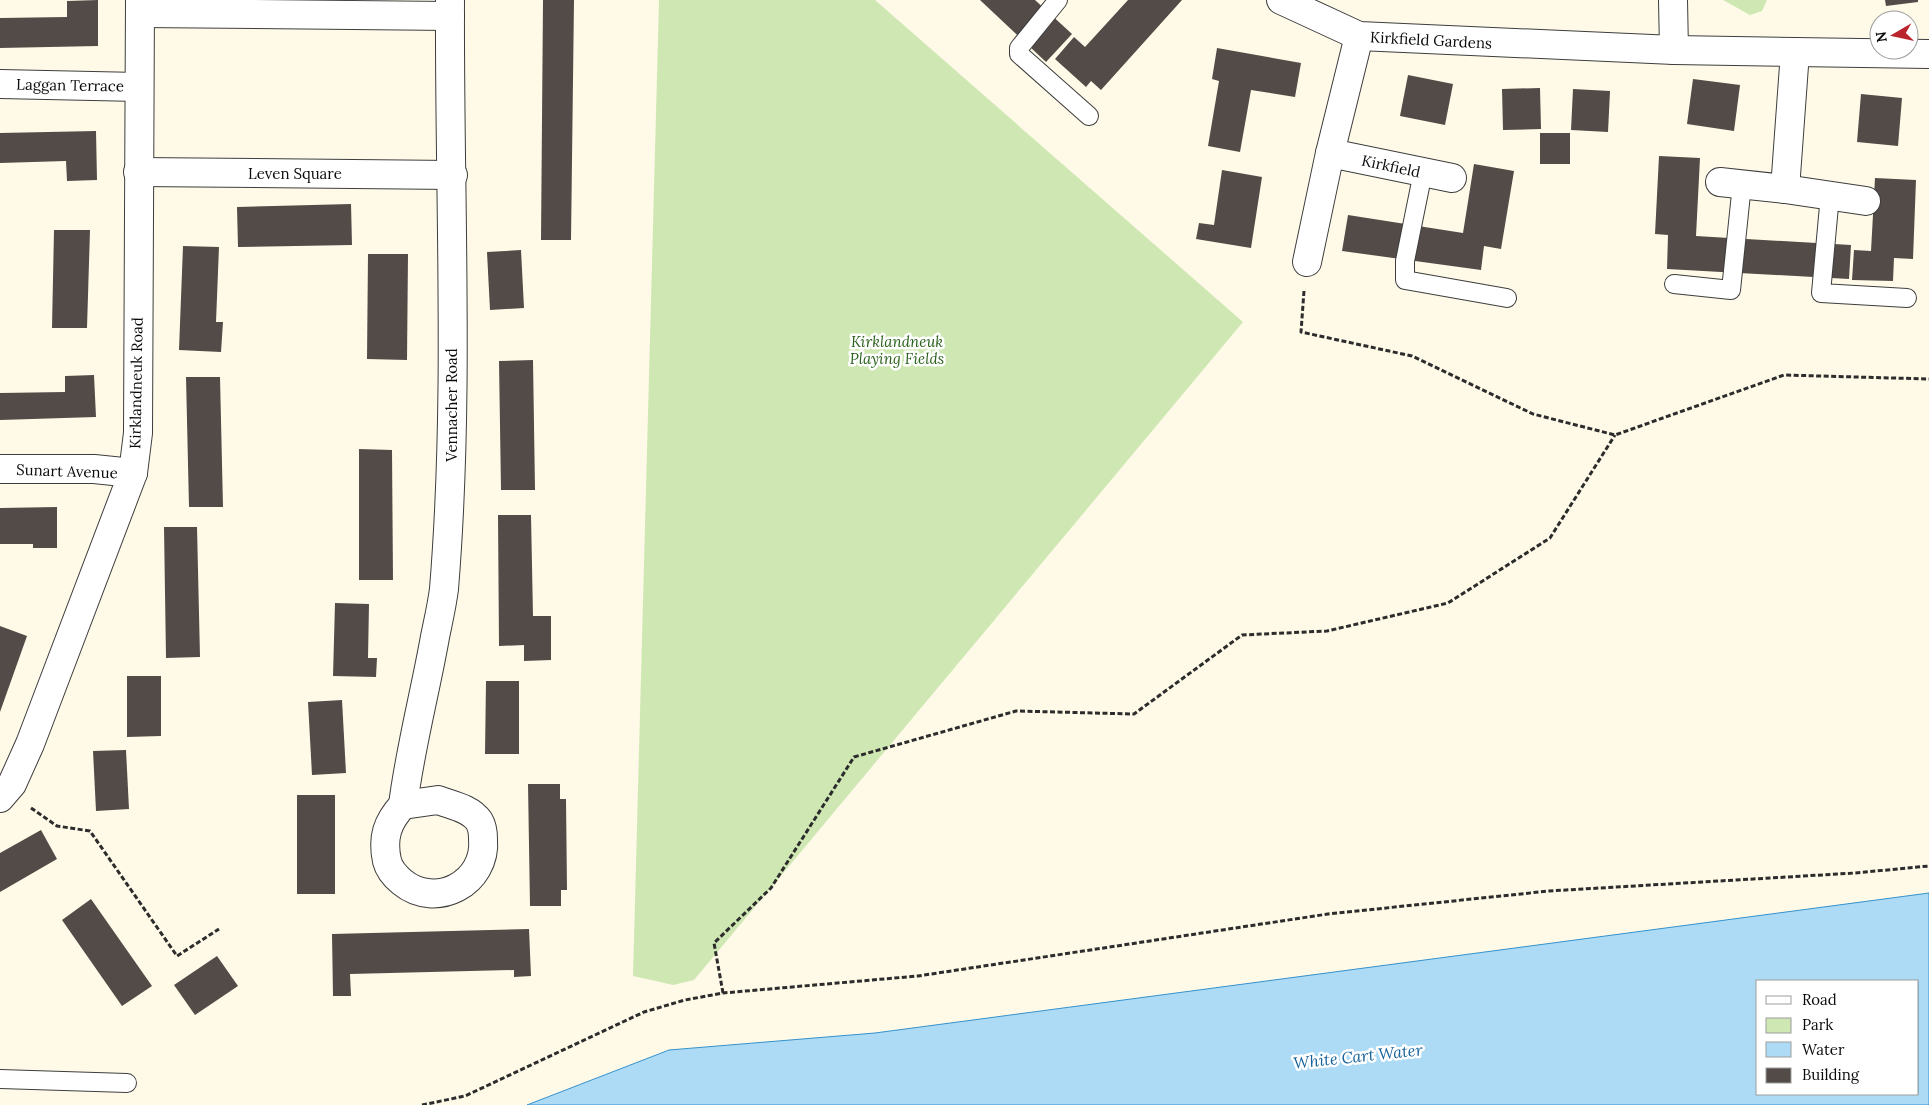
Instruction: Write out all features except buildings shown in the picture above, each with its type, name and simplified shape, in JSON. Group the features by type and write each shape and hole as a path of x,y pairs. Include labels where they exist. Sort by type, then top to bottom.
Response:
{"street":[{"path":"1281,0 1360,36"},
{"path":"1672,0 1674,50"},
{"path":"140,7 450,8"},
{"name":"Kirklandneuk Road","path":"3,794 12,784 30,744 133,474 138,433 140,7"},
{"name":"Vennacher Road","path":"402,805 408,766 422,713 444,592 450,480 453,175 450,8"},
{"name":"Kirkfield Gardens","path":"1307,262 1330,153 1360,36 1674,50 1929,54"},
{"path":"1785,189 1796,52"},
{"name":"Laggan Terrace","path":"0,84 139,87"},
{"name":"Kirkfield","path":"1330,153 1452,178"},
{"name":"Leven Square","path":"138,172 453,175"},
{"path":"1731,183 1866,201"},
{"name":"Sunart Avenue","path":"0,469 94,469 133,474"}],"lane":[{"path":"1058,0 1019,48 1019,54 1088,116"},
{"path":"1423,172 1405,261 1405,280 1508,298"},
{"path":"1674,284 1731,290 1731,183"},
{"path":"1830,196 1822,292 1907,298"},
{"path":"0,1079 127,1083"}],"path":[{"path":"1307,262 1301,332 1412,356 1533,414 1615,435 1784,375 1929,379"},
{"path":"722,993 714,943 771,888 854,757 1016,711 1134,714 1242,635 1327,631 1448,602 1550,538 1615,435"},
{"path":"3,794 57,826 90,831 177,956 219,929"},
{"path":"422,1105 465,1096 644,1012 684,1000 722,993 918,976 1328,914 1520,894 1855,873 1929,866"}],"green space":[{"name":"Kirklandneuk Playing Fields","path":"659,0 875,0 1243,322 694,980 673,985 633,976"},
{"path":"1723,0 1767,0 1762,11 1750,15"}],"water":[{"name":"White Cart Water","path":"1929,893 1929,1105 527,1105 669,1050 875,1033"}]}
